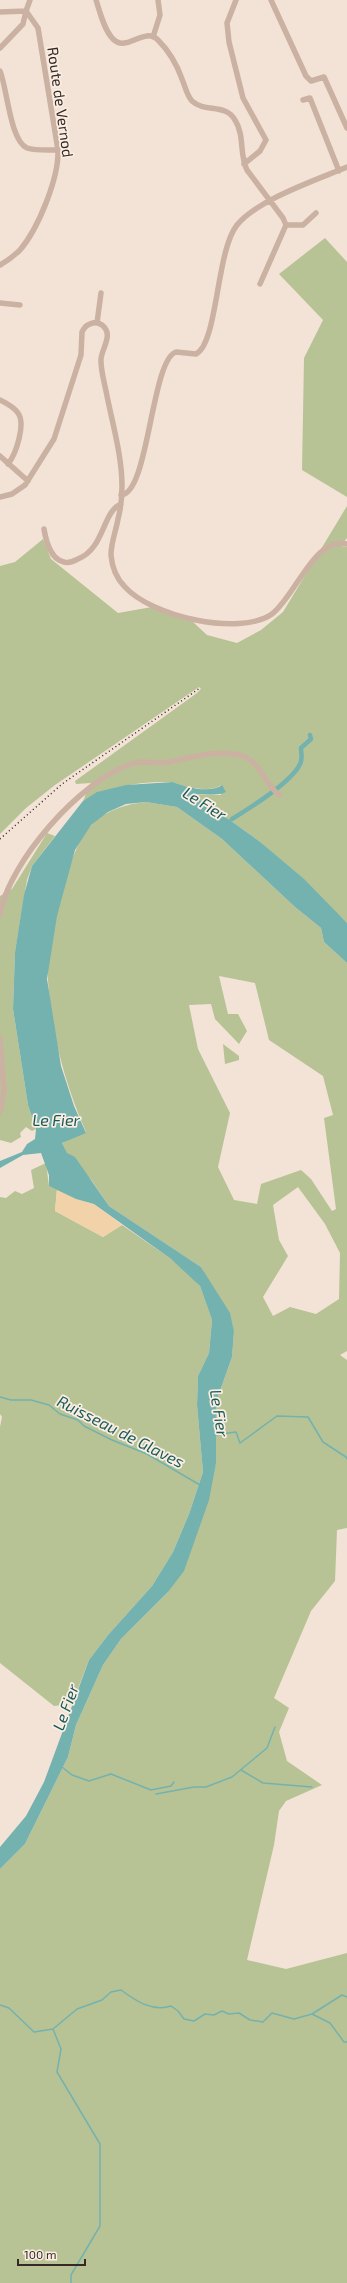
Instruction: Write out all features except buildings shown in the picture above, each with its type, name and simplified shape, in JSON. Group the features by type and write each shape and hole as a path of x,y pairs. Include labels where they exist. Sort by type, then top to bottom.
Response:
{"street":[{"path":"0,48 22,26 30,0"},
{"path":"96,0 107,30 115,41 124,43 145,36 153,37 160,42 176,63 191,100 199,105 223,109 233,117 242,136 244,164 249,174 270,200 286,225"},
{"path":"153,37 160,15 158,0"},
{"path":"236,0 228,23 229,42 242,98 266,140 260,151 244,164"},
{"path":"271,0 306,76 311,81 324,77 347,128"},
{"path":"0,12 26,11"},
{"name":"Route de Vernod","path":"0,265 21,248 36,221 56,174 58,150 38,28 26,11"},
{"path":"0,71 6,97 22,144 29,148 58,150"},
{"path":"303,100 310,98 339,171"},
{"path":"122,495 130,490 140,466 162,374 168,358 174,352 194,355 203,349 209,330 228,241 235,227 246,216 270,200 347,167"},
{"path":"286,225 303,225 316,214"},
{"path":"260,284 286,225"},
{"path":"97,323 101,293"},
{"path":"0,303 20,305"},
{"path":"0,497 17,491 28,482 59,429 81,355 82,332 89,324 97,323 105,328 108,337 101,363 121,470 121,504 111,553 114,568 119,579 129,591 139,599 166,611 196,620 242,623 263,619 283,603 321,551 335,543 347,544"},
{"path":"0,400 16,410 20,419 20,434 14,456 8,464"},
{"path":"0,456 28,482"},
{"path":"44,529 48,546 54,557 62,562 71,562 92,551 114,509 121,504"},
{"path":"0,914 8,889 45,831 85,791 129,764 139,762 166,763 211,754 239,755 254,764 275,792"},
{"path":"0,1038 4,1091 0,1112"}],"green space":[{"path":"325,238 347,262 347,497 302,470 304,358 323,320 279,274"},
{"path":"347,506 347,538 341,546 347,547 347,923 259,841 203,801 188,797 192,794 221,795 221,785 203,789 183,786 174,782 149,782 114,788 83,801 91,783 76,784 75,781 197,693 201,689 199,687 55,785 26,808 0,834 0,566 15,562 43,539 51,559 118,613 152,607 193,622 207,635 237,643 261,630 283,612"},
{"path":"146,802 177,807 222,839 295,907 321,928 324,942 347,963 347,1351 340,1355 347,1360 347,1528 337,1530 335,1581 311,1611 274,1698 289,1708 279,1732 287,1761 322,1785 286,1801 279,1811 274,1845 247,1960 286,1969 347,1953 347,2283 0,2283 0,1869 25,1844 68,1757 76,1725 103,1665 121,1639 168,1592 216,1463 216,1402 232,1357 234,1332 201,1267 109,1206 92,1181 67,1154 62,1143 86,1132 78,1114 60,1058 52,1019 48,965 54,923 66,875 82,837 91,825 103,815 124,806","holes":["219,976 255,983 269,1040 323,1076 333,1115 324,1118 336,1209 332,1211 311,1179 301,1170 261,1184 257,1204 234,1200 218,1167 230,1113 198,1049 189,1005 211,1004 215,1019 239,1044 247,1031 238,1014 228,1014","298,1187 325,1224 340,1253 339,1299 316,1314 290,1307 273,1316 263,1297 288,1256 279,1240 273,1205"]},
{"path":"47,833 55,836 32,866 27,880 15,952 13,1009 28,1105 36,1129 32,1131 26,1127 20,1133 21,1137 11,1143 0,1140 0,896 12,889"},
{"path":"223,1044 239,1056 239,1060 225,1064"},
{"path":"46,1163 49,1186 57,1189 55,1211 103,1237 122,1225 171,1259 189,1274 200,1286 212,1320 209,1353 198,1376 197,1405 203,1472 189,1514 173,1552 152,1586 108,1635 89,1660 72,1704 54,1706 0,1663 0,1427 2,1417 0,1414 0,1197 6,1198 15,1191 22,1194 34,1188 31,1170"}],"sand":[{"path":"57,1189 76,1199 94,1204 122,1225 103,1237 55,1211"}],"water":[{"name":"Le Fier","path":"173,782 198,789 217,788 222,785 226,792 221,794 194,794 188,797 203,801 259,841 304,879 347,923 347,963 324,942 321,928 295,907 222,839 177,807 146,802 126,804 108,812 91,825 75,850 57,916 47,979 61,1066 74,1106 86,1133 62,1143 67,1153 75,1157 109,1206 201,1267 230,1313 234,1332 232,1357 216,1402 216,1463 209,1500 184,1571 168,1592 121,1639 103,1665 76,1725 68,1757 25,1844 0,1869 0,1847 26,1816 44,1782 89,1660 108,1635 152,1586 173,1552 189,1514 203,1472 197,1405 198,1376 209,1353 212,1320 200,1286 171,1259 94,1204 76,1199 49,1186 49,1175 41,1153 23,1155 0,1168 0,1161 22,1152 27,1144 35,1139 36,1129 28,1105 13,1009 15,952 24,895 32,866 83,801 97,792 126,785"}],"waterway":[{"name":"Le Fier","path":"232,819 270,794 289,779 301,762 301,748 311,739 310,735"},
{"name":"Le Fier","path":"227,822 232,819"},
{"name":"Ruisseau de Glaves","path":"0,1397 11,1400 31,1400 49,1405 60,1414 78,1420 84,1426 112,1440 147,1454 200,1485"},
{"name":"Le Fier","path":"214,1435 236,1432 240,1443 277,1416 308,1417 323,1442 347,1459"},
{"path":"156,1794 194,1787 206,1787 232,1777 267,1748 275,1727"},
{"path":"62,1767 72,1775 89,1781 111,1774 151,1790 171,1786 174,1782"},
{"path":"241,1770 263,1783 312,1787"},
{"path":"0,2005 9,2008 34,2032 53,2029 77,2009 102,2000 111,1992 121,1990 144,2004 157,2008 171,2006 178,2011 184,2019 194,2021 205,2014 214,2015 222,2011 229,2014 239,2013 250,2020 263,2022 272,2013 294,2019 312,2014 342,1995 347,1997"},
{"path":"312,2014 330,2023 344,2042 347,2042"},
{"path":"53,2029 61,2049 57,2072 100,2144 100,2226 71,2275 71,2283"}],"railway":[{"path":"0,839 62,784 200,688"}]}
